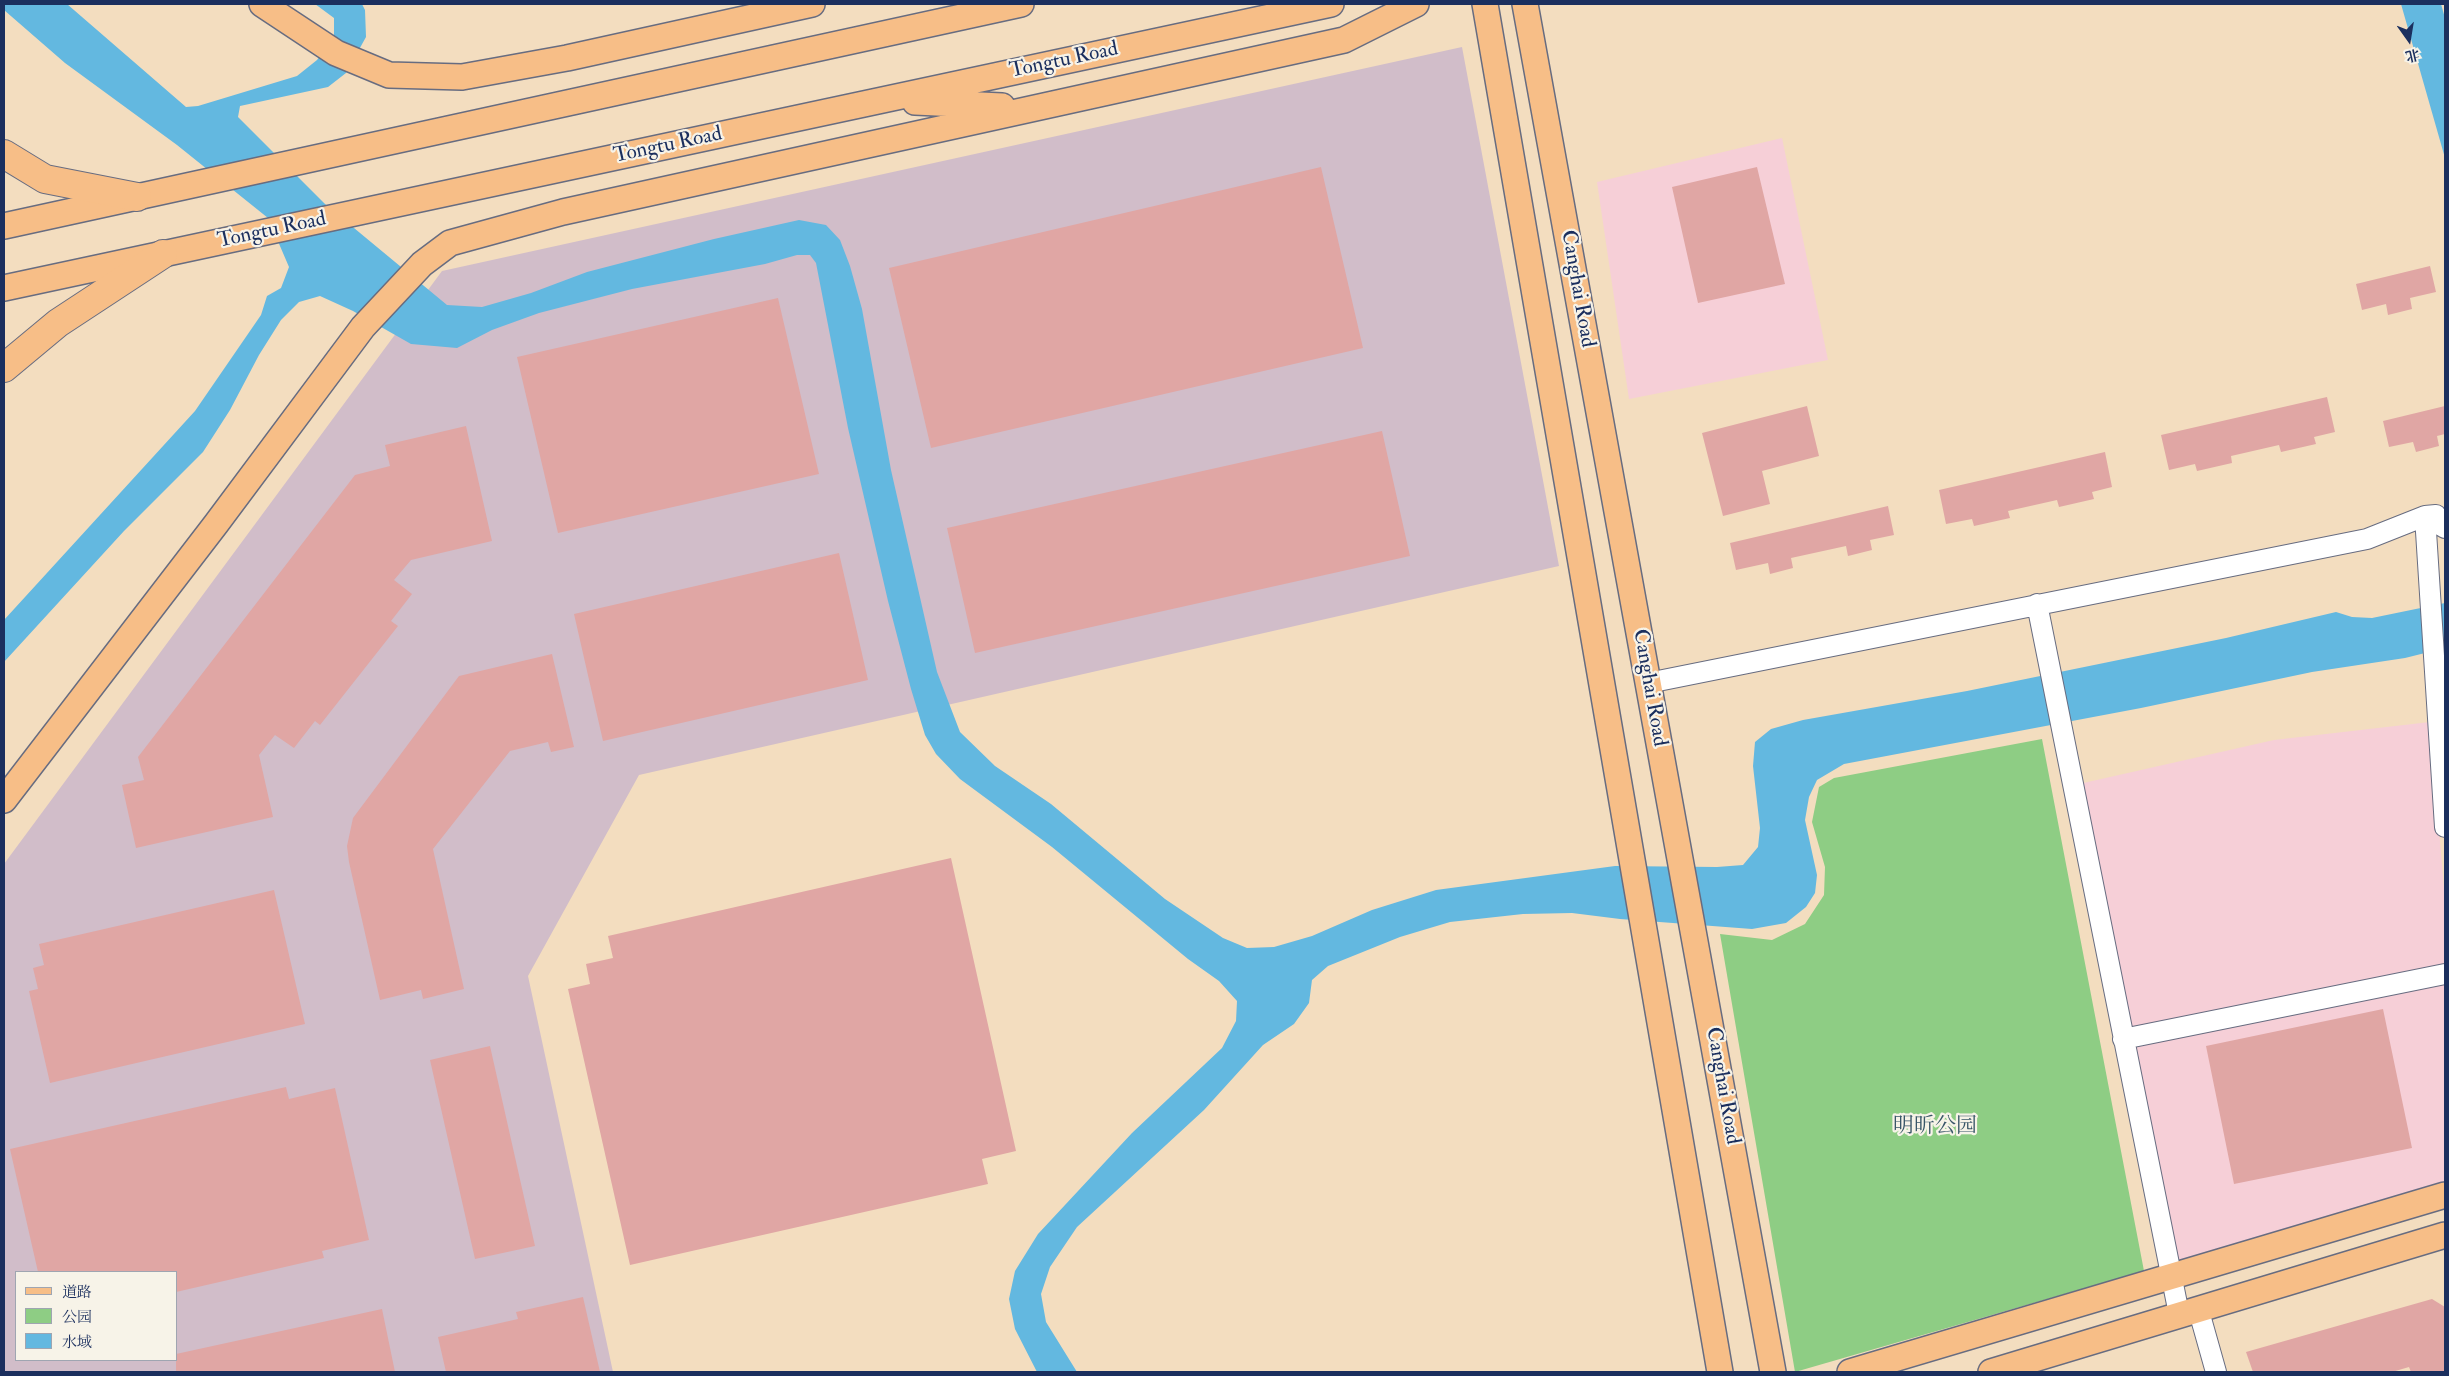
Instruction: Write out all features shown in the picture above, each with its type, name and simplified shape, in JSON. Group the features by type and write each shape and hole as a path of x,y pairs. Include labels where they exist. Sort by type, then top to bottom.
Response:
{"highway":[{"path":"4,154 45,179 137,197"},
{"path":"4,368 58,323 162,254"}],"main road":[{"path":"262,4 336,53 388,75 462,76 567,58 812,4"},
{"path":"4,226 1022,4"},
{"name":"Tongtu Road","path":"4,288 1331,4"},
{"path":"4,800 216,524 363,327 422,264 450,243 563,212 1344,40 1416,4"},
{"name":"Canghai Road","path":"1485,4 1720,1372"},
{"name":"Canghai Road","path":"1525,4 1773,1372"},
{"path":"882,100 1035,108"},
{"path":"1850,1372 2445,1195"},
{"path":"1991,1372 2445,1235"}],"street":[{"path":"1648,683 2367,539 2424,516 2445,515"},
{"path":"2424,516 2445,528"},
{"path":"2424,516 2445,827"},
{"path":"2037,604 2172,1277 2216,1372"},
{"path":"2123,1039 2445,974"}],"shaded area":[{"path":"1462,47 1559,566 639,775 528,976 613,1372 4,1372 4,864 442,271"},
{"path":"1782,138 1828,360 1629,399 1597,182"},
{"path":"2430,722 2445,901 2445,970 2125,1033 2079,784 2274,740"},
{"path":"2445,980 2445,1186 2174,1271 2130,1046"}],"green space":[{"name":"明昕公园","path":"2042,739 2144,1271 1795,1372 1720,934 1772,940 1805,924 1824,895 1825,867 1812,822 1819,787 1834,778"}],"water":[{"path":"4,4 67,4 186,107 198,106 297,76 317,60 334,37 334,18 315,4 362,4 365,10 366,37 346,73 328,87 240,106 238,117 325,204 447,305 482,307 531,293 587,272 714,239 799,220 826,225 840,240 850,266 862,309 891,470 937,672 960,732 995,766 1051,804 1165,899 1223,938 1247,948 1274,947 1312,936 1372,910 1436,890 1615,866 1717,867 1743,865 1758,847 1760,828 1753,766 1755,742 1771,729 1803,720 1967,691 2226,638 2336,612 2352,617 2372,618 2445,603 2445,648 2405,658 2312,672 2141,708 1844,764 1817,780 1809,797 1805,820 1817,875 1815,893 1806,907 1786,923 1752,929 1620,919 1572,913 1523,914 1450,922 1400,937 1328,966 1312,980 1309,1003 1294,1024 1263,1045 1204,1110 1077,1227 1050,1267 1041,1294 1046,1322 1077,1372 1037,1372 1015,1329 1009,1299 1015,1271 1038,1234 1132,1133 1222,1048 1236,1021 1237,1001 1219,981 1188,959 1052,847 960,779 936,754 925,735 888,601 848,428 816,263 810,255 797,255 765,264 632,289 539,313 492,330 457,348 411,344 353,311 320,296 299,302 281,320 259,355 230,410 203,452 124,531 4,662 4,620 195,411 261,315 267,296 281,288 289,267 268,218 177,145 65,63 4,10"},
{"path":"2401,4 2441,4 2445,18 2445,158"}],"building":[{"path":"1321,167 1363,348 931,448 889,268"},
{"path":"1757,167 1785,284 1698,303 1672,187"},
{"path":"2430,266 2436,292 2410,298 2412,309 2388,315 2386,304 2362,310 2356,284"},
{"path":"778,298 819,474 558,533 517,357"},
{"path":"2327,397 2335,432 2314,437 2316,444 2281,452 2279,445 2231,456 2232,463 2197,471 2195,464 2169,470 2161,435"},
{"path":"1807,406 1819,456 1762,471 1770,504 1723,516 1702,433"},
{"path":"2445,406 2445,434 2437,436 2439,446 2416,452 2413,442 2389,447 2383,421"},
{"path":"466,426 492,541 411,560 394,580 412,594 391,621 398,626 320,725 315,721 294,748 275,735 259,755 273,817 136,848 122,785 144,780 138,757 355,475 390,466 385,445"},
{"path":"1382,431 1410,556 975,653 947,528"},
{"path":"2105,452 2112,487 2092,492 2094,499 2059,507 2057,500 2008,511 2010,518 1974,526 1972,519 1946,524 1939,490"},
{"path":"1888,506 1894,535 1870,540 1872,550 1848,556 1846,546 1791,558 1793,568 1770,574 1768,563 1736,570 1730,543"},
{"path":"839,553 868,680 603,741 574,614"},
{"path":"552,654 574,747 551,752 548,742 510,751 433,849 464,989 423,999 421,990 380,1000 349,862 347,846 353,818 459,676"},
{"path":"951,858 1016,1151 982,1159 988,1184 630,1265 568,989 590,984 586,964 613,958 608,936"},
{"path":"274,890 305,1024 50,1083 29,991 38,989 33,968 44,965 39,944"},
{"path":"2383,1009 2412,1148 2234,1184 2206,1046"},
{"path":"490,1046 535,1246 475,1259 430,1060"},
{"path":"286,1087 289,1099 335,1088 369,1240 322,1251 324,1258 178,1292 178,1271 38,1271 10,1149"},
{"path":"583,1297 600,1372 446,1372 438,1337 518,1319 516,1312"},
{"path":"2432,1299 2445,1307 2445,1372 2411,1372 2409,1367 2392,1372 2253,1372 2246,1352"},
{"path":"382,1309 395,1372 176,1372 178,1354"}]}
